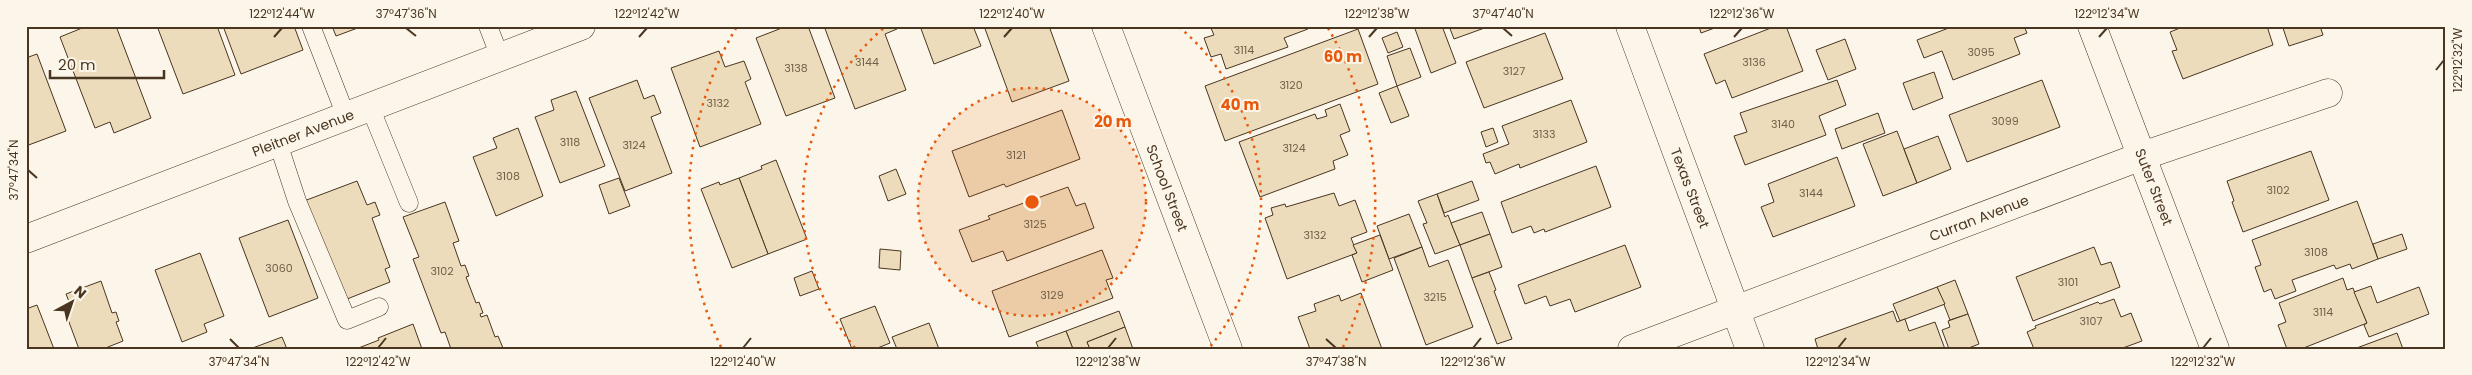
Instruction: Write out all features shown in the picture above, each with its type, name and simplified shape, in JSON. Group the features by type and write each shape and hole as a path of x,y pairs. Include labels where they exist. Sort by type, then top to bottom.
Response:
{"street":[{"name":"Pleitner Avenue","path":"26,239 500,57 547,32 581,26"},
{"name":"School Street","path":"1106,26 1228,349"},
{"name":"Texas Street","path":"1630,26 1750,349"},
{"name":"Suter Street","path":"2092,26 2215,349"},
{"name":"Curran Avenue","path":"1632,349 2142,156 2328,93"}],"lane":[{"path":"311,26 409,202"},
{"path":"488,26 500,57"},
{"path":"278,142 297,201 347,320 379,307"}],"building":[{"path":"87,26 116,26 151,118 114,133 110,122 95,128 60,37"},
{"path":"157,26 217,26 235,75 183,94"},
{"path":"223,26 294,26 303,50 241,74"},
{"path":"332,26 363,26 336,36"},
{"path":"787,26 808,26 835,98 786,116 756,38"},
{"path":"824,26 895,26 897,29 885,34 906,90 855,109"},
{"path":"920,26 973,26 981,46 934,64"},
{"path":"984,26 1049,26 1069,81 1012,102"},
{"path":"1210,26 1307,26 1308,29 1284,38 1288,47 1226,69 1221,54 1211,57 1204,38 1214,35"},
{"path":"1414,26 1442,26 1456,63 1431,73"},
{"path":"1449,26 1490,26 1454,39"},
{"path":"1699,26 1720,26 1701,33"},
{"path":"1776,26 1786,26 1803,71 1732,98 1725,80 1716,84 1704,54"},
{"path":"1954,26 2024,26 2027,33 2014,38 2020,54 1953,80 1942,51 1924,58 1917,40"},
{"path":"2185,26 2267,26 2273,45 2183,79 2172,51 2177,50 2170,32"},
{"path":"2288,26 2320,26 2323,35 2289,46 2283,28"},
{"path":"1358,29 1378,84 1225,141 1205,86"},
{"path":"1397,32 1403,47 1388,53 1382,38"},
{"path":"1545,33 1563,79 1484,108 1466,62"},
{"path":"1845,39 1856,69 1828,80 1816,50"},
{"path":"1410,48 1421,77 1397,86 1387,56"},
{"path":"719,51 725,67 744,61 751,79 745,82 761,124 700,147 671,68"},
{"path":"37,54 66,131 26,146 26,58"},
{"path":"1934,72 1943,98 1913,110 1903,83"},
{"path":"637,80 644,99 654,95 661,113 651,117 672,173 625,191 589,98"},
{"path":"1837,80 1846,105 1819,116 1826,135 1745,165 1734,136 1747,132 1740,113"},
{"path":"2042,80 2060,127 1967,162 1949,115"},
{"path":"1397,86 1409,116 1391,123 1379,93"},
{"path":"576,91 605,166 560,183 535,117 554,110 551,100"},
{"path":"1571,100 1587,142 1520,168 1519,164 1495,174 1490,162 1486,163 1483,154 1509,144 1502,126"},
{"path":"1340,104 1350,131 1340,135 1348,155 1333,161 1335,169 1260,197 1239,142 1315,114 1317,119 1327,116 1325,110"},
{"path":"1062,110 1080,159 1006,187 1004,184 969,197 952,151"},
{"path":"1878,113 1885,133 1842,149 1835,129"},
{"path":"518,128 543,196 496,216 473,157 497,148 493,138"},
{"path":"1493,128 1498,142 1486,147 1481,132"},
{"path":"1897,131 1917,183 1883,196 1863,144"},
{"path":"1938,136 1951,169 1917,183 1904,149"},
{"path":"2311,151 2329,200 2243,232 2232,202 2234,201 2227,181"},
{"path":"1837,157 1855,206 1773,237 1761,207 1774,202 1768,184"},
{"path":"776,160 807,239 768,254 739,178 762,169 761,166"},
{"path":"1596,166 1611,207 1545,232 1544,229 1534,233 1531,226 1512,233 1501,202"},
{"path":"896,169 906,194 888,201 879,176"},
{"path":"619,178 630,206 609,214 599,185"},
{"path":"739,178 768,254 732,268 701,189 719,182 720,185"},
{"path":"357,181 367,205 375,202 380,215 372,218 390,267 385,269 390,282 342,301 304,201"},
{"path":"1472,181 1479,200 1444,213 1437,194"},
{"path":"1068,187 1076,206 1085,203 1094,228 1007,261 1003,251 972,262 959,230 990,219 988,216"},
{"path":"1334,193 1339,206 1355,200 1367,232 1351,238 1357,253 1287,279 1265,218 1273,215 1271,208 1285,204 1286,207"},
{"path":"1437,194 1445,217 1448,215 1460,245 1435,254 1423,224 1427,223 1418,201"},
{"path":"2357,201 2378,259 2352,269 2350,264 2336,269 2334,265 2292,280 2296,291 2275,299 2271,289 2264,292 2255,267 2261,265 2252,240"},
{"path":"445,202 459,241 453,243 461,266 465,265 469,276 466,277 476,303 479,302 483,313 480,314 481,317 487,315 495,337 498,336 503,348 501,349 451,349 445,332 441,333 413,259 419,257 403,217"},
{"path":"1482,212 1490,234 1460,245 1451,223"},
{"path":"1409,214 1422,247 1389,259 1377,226"},
{"path":"288,220 318,298 269,317 239,238"},
{"path":"1490,234 1502,267 1472,278 1460,245"},
{"path":"2402,234 2407,249 2378,259 2373,244"},
{"path":"1380,235 1393,270 1362,282 1352,255 1357,253 1353,245"},
{"path":"1625,245 1641,287 1575,312 1570,299 1550,306 1546,296 1525,304 1518,285"},
{"path":"1422,247 1429,267 1448,260 1473,327 1426,345 1394,258"},
{"path":"2094,247 2101,265 2111,262 2120,287 2033,321 2016,277"},
{"path":"880,249 901,251 900,270 879,268"},
{"path":"1102,250 1113,278 1106,280 1113,298 1009,337 992,291"},
{"path":"200,253 224,316 204,324 207,332 182,342 155,270"},
{"path":"812,271 819,289 800,296 794,278"},
{"path":"1489,272 1512,339 1497,344 1472,278"},
{"path":"2343,278 2347,290 2353,288 2367,323 2301,349 2287,349 2278,325 2286,322 2279,303"},
{"path":"1955,280 1968,314 1950,320 1937,287"},
{"path":"101,281 112,313 116,312 119,321 116,322 123,341 103,349 79,349 63,306 70,304 66,294"},
{"path":"2371,286 2377,303 2419,287 2429,314 2369,337 2364,325 2367,323 2354,292"},
{"path":"1937,287 1945,304 1900,321 1893,304"},
{"path":"1361,293 1382,349 1310,349 1298,317 1316,311 1314,304 1339,295 1341,301"},
{"path":"2114,299 2121,317 2131,313 2142,341 2120,349 2034,349 2027,332 2036,328 2035,326 2098,302 2100,304"},
{"path":"37,305 54,349 26,349 26,309"},
{"path":"875,306 890,343 875,349 852,349 840,319"},
{"path":"1119,311 1125,327 1087,342 1090,349 1073,349 1066,331"},
{"path":"1893,311 1897,322 1905,319 1909,331 1935,322 1945,349 1818,349 1815,339"},
{"path":"1968,314 1979,344 1966,349 1949,349 1942,330 1950,327 1948,321"},
{"path":"929,323 939,349 897,349 892,337"},
{"path":"413,324 422,349 356,349 379,340 378,338"},
{"path":"1125,327 1133,349 1090,349 1087,342"},
{"path":"1066,331 1073,349 1039,349 1036,342"},
{"path":"2397,333 2403,349 2354,349"},
{"path":"282,337 287,349 250,349"}]}
